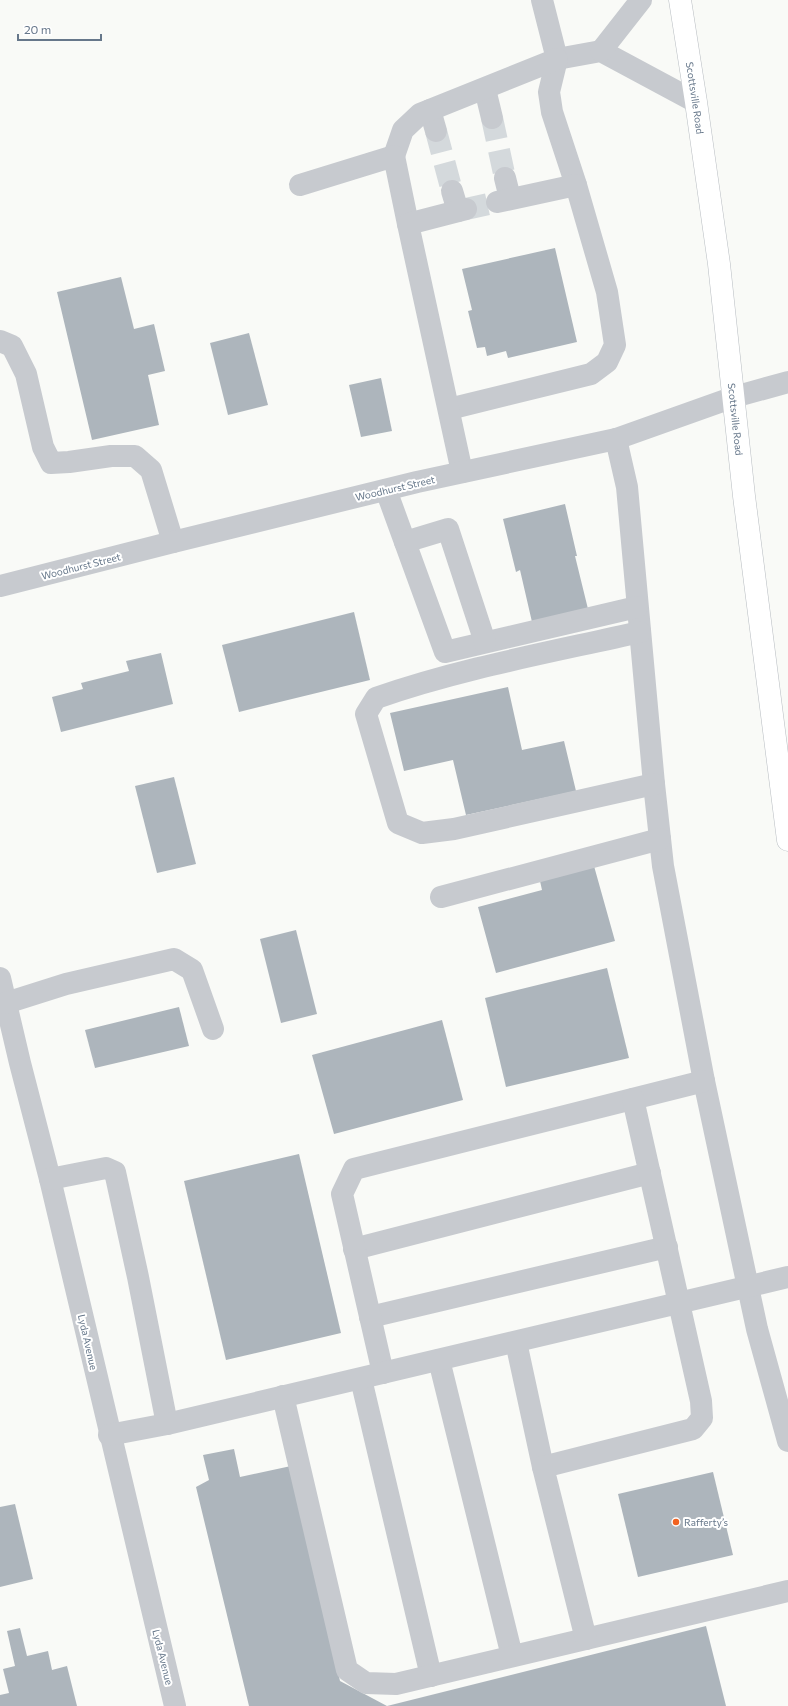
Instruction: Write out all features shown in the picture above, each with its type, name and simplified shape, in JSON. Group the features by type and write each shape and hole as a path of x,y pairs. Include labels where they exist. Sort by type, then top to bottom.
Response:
{"main road":[{"name":"Scottsville Road","path":"680,0 719,264 744,496 782,748 788,840"}],"street":[{"path":"449,409 591,374 607,362 615,345 607,292 576,184 552,112 549,92 557,59 542,0"},
{"path":"601,51 641,0"},
{"path":"462,472 394,156 403,130 420,114 557,59 601,51 696,102"},
{"path":"485,89 492,118"},
{"path":"430,110 436,132"},
{"path":"300,185 394,156"},
{"path":"504,193 576,184"},
{"path":"408,224 459,204"},
{"path":"0,341 12,346 26,374 43,447 51,463 111,456 135,456 151,470 173,542"},
{"name":"Woodhurst Street","path":"0,586 386,490 462,472 616,440 734,397 788,382"},
{"path":"616,440 627,487 654,784 660,838 671,911 704,1081 757,1329 788,1441"},
{"path":"386,490 445,652 637,607"},
{"path":"405,542 448,529 485,642"},
{"path":"640,632 459,673 395,691 376,698 366,714 398,823 422,833 454,829 654,784"},
{"path":"441,897 660,838"},
{"path":"6,1003 66,984 174,958 192,970 213,1029"},
{"name":"Lyda Avenue","path":"0,978 50,1179 109,1435 175,1706"},
{"path":"383,1373 342,1194 354,1169 704,1081"},
{"path":"543,1467 693,1429 702,1418 702,1401 633,1099"},
{"path":"50,1179 106,1168 115,1172 138,1277 167,1424"},
{"path":"354,1249 650,1173"},
{"path":"370,1317 667,1247"},
{"path":"109,1435 167,1424 748,1287 788,1276"},
{"path":"516,1342 543,1467 586,1639"},
{"path":"440,1360 512,1656"},
{"path":"361,1378 431,1676"},
{"path":"283,1396 347,1670 366,1683 396,1684 788,1590"}],"building":[{"path":"555,248 577,342 508,358 506,351 487,356 485,347 477,348 468,311 472,310 462,269"},
{"path":"121,277 134,329 154,324 165,371 148,375 159,425 92,440 57,292"},
{"path":"249,333 268,405 228,415 210,343"},
{"path":"381,378 392,431 361,437 349,385"},
{"path":"565,504 577,556 575,556 588,609 532,622 520,570 516,572 503,519"},
{"path":"354,612 370,680 239,712 222,645"},
{"path":"161,653 173,704 61,732 52,697 83,689 81,683 129,671 126,661"},
{"path":"508,687 522,750 564,741 576,791 466,815 453,760 404,771 390,713"},
{"path":"174,777 196,864 157,873 135,786"},
{"path":"594,866 615,941 496,973 478,907 542,890 540,881"},
{"path":"296,930 317,1014 281,1023 260,939"},
{"path":"607,968 629,1058 506,1087 485,998"},
{"path":"179,1007 189,1046 95,1068 85,1030"},
{"path":"442,1020 463,1100 334,1134 312,1055"},
{"path":"299,1154 341,1333 226,1360 184,1181"},
{"path":"234,1449 240,1477 291,1466 340,1681 387,1706 249,1706 196,1487 209,1480 203,1455"},
{"path":"713,1472 733,1555 638,1577 618,1494"},
{"path":"15,1504 33,1579 0,1587 0,1507"},
{"path":"706,1626 726,1706 387,1706"},
{"path":"20,1628 27,1656 48,1651 52,1670 67,1666 77,1706 0,1706 0,1695 9,1693 3,1669 15,1666 7,1631"}],"tunnel":[{"path":"492,118 505,178"},
{"path":"436,131 452,191"},
{"path":"466,209 497,202"}],"place":[{"name":"Rafferty’s","path":"676,1522"}]}
